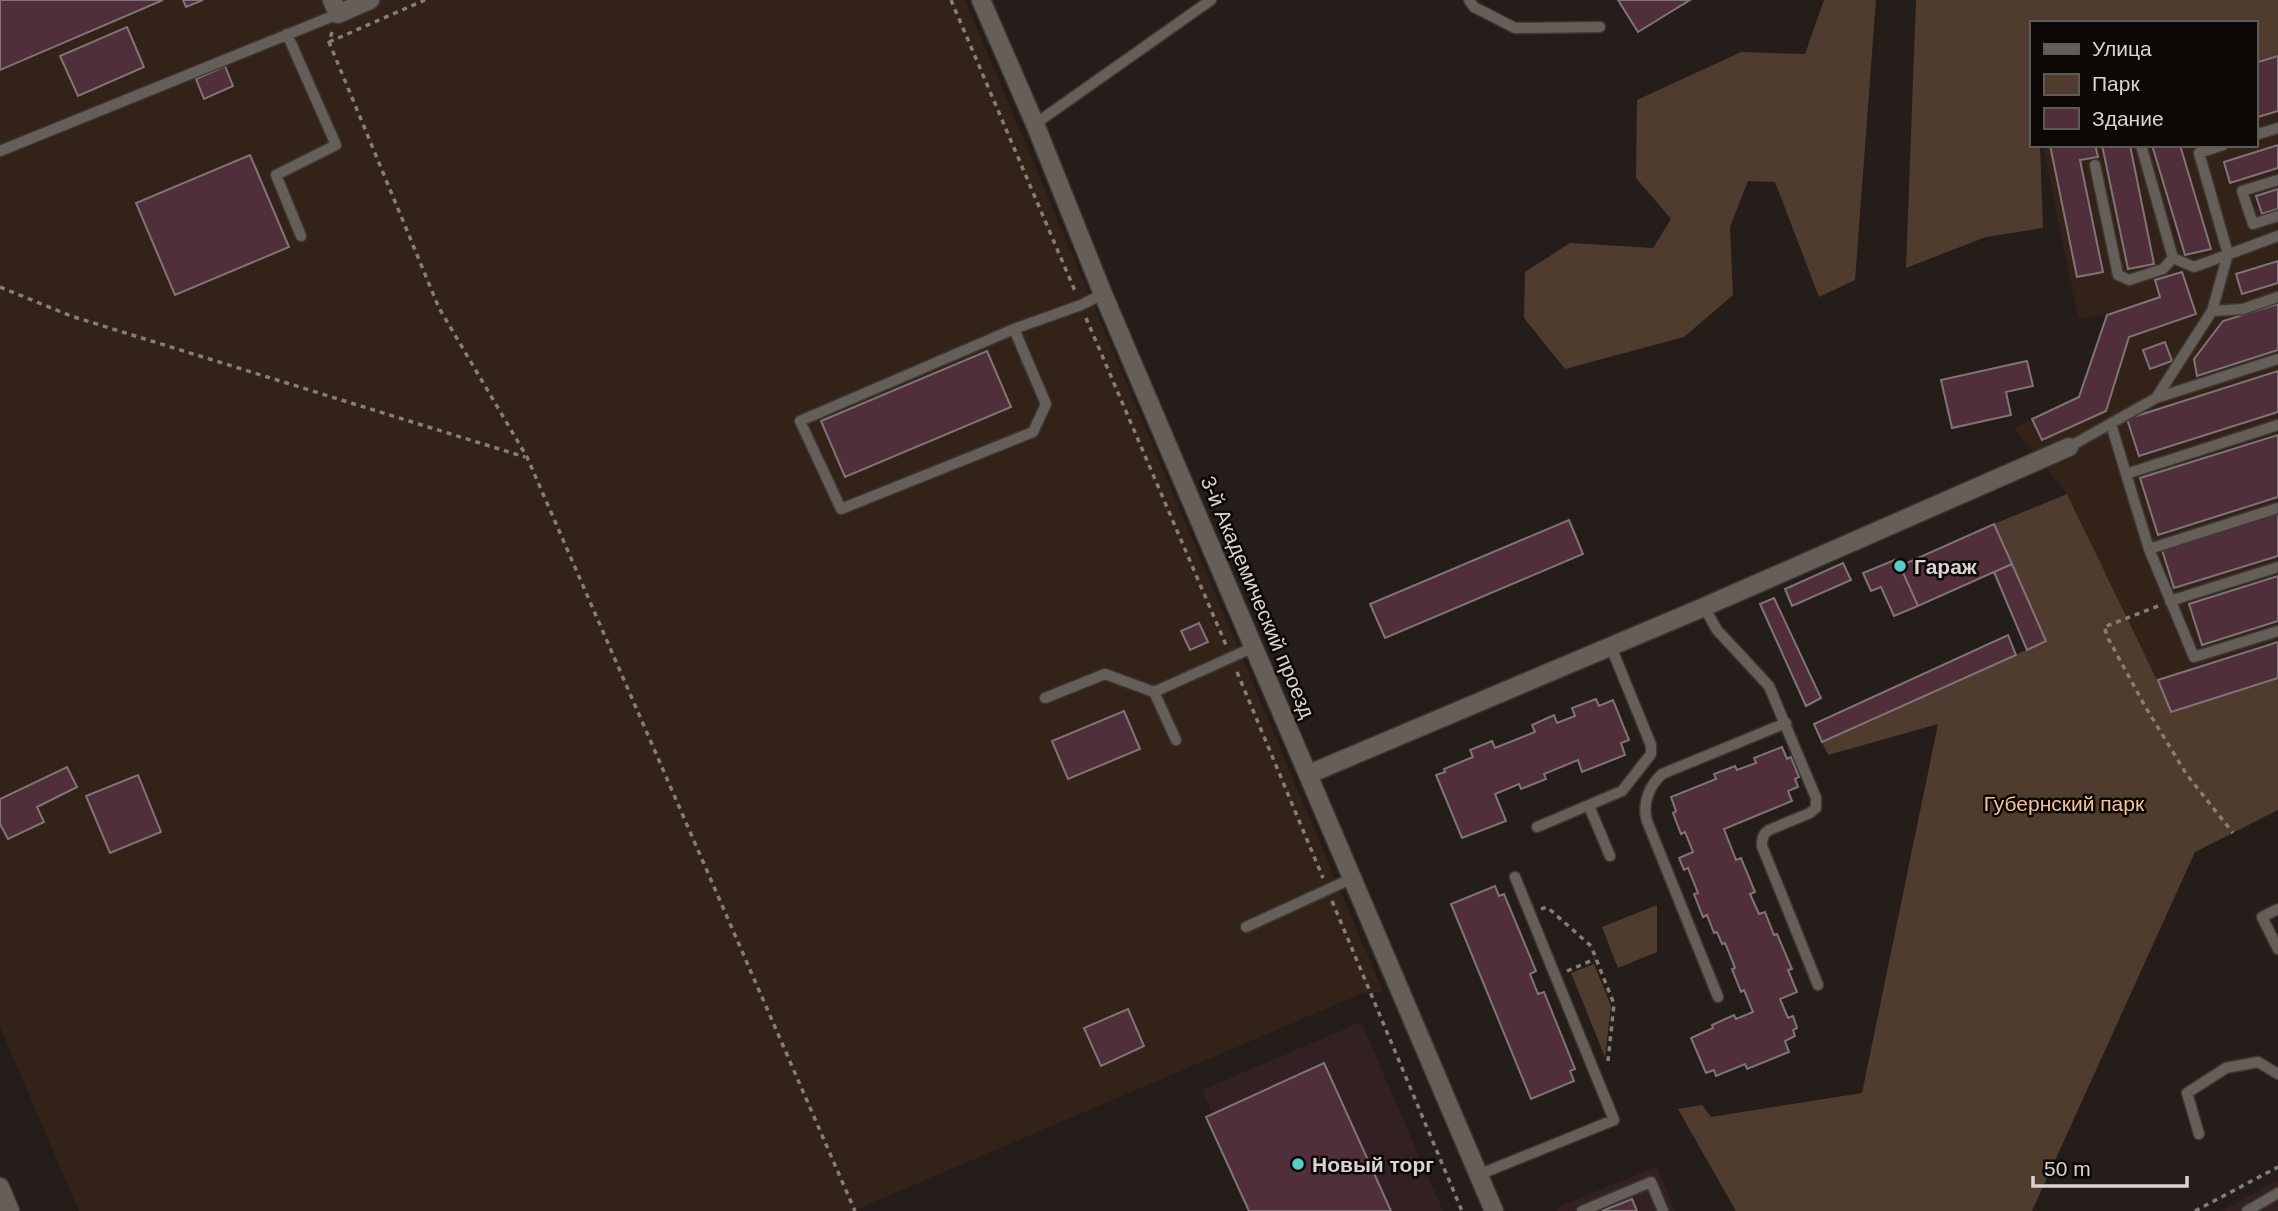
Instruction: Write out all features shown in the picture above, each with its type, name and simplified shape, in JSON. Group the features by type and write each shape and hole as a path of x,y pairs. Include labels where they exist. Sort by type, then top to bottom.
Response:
{"street":[{"path":"335,7 370,0"},
{"name":"3-й Академический проезд","path":"981,0 1035,124 1103,294 1494,1211"},
{"path":"1309,774 1704,607 2069,447"},
{"path":"0,1187 10,1211"}],"lane":[{"path":"1035,124 1211,0"},
{"path":"1469,0 1474,7 1515,28 1600,27"},
{"path":"0,151 287,34 335,7"},
{"path":"287,34 336,145 276,175 301,236"},
{"path":"2257,134 2278,128"},
{"path":"2142,147 2173,258"},
{"path":"2155,398 2212,311 2228,254 2199,153 2217,147"},
{"path":"2095,165 2118,275 2129,280 2163,269 2173,258"},
{"path":"2278,180 2242,191 2253,224 2278,216"},
{"path":"2173,258 2194,267 2278,236"},
{"path":"1014,329 1046,404 1033,432 841,509 800,421 1014,329 1081,305 1103,294"},
{"path":"2212,311 2243,309 2278,297"},
{"path":"2069,447 2155,398 2278,359"},
{"path":"2111,424 2149,549 2194,657 2278,631"},
{"path":"2126,474 2278,425"},
{"path":"2149,549 2278,508"},
{"path":"2170,601 2278,567"},
{"path":"1704,607 1717,631 1769,686 1817,804 1810,813 1769,830 1764,834 1762,846 1818,985"},
{"path":"1045,698 1105,674 1154,692 1254,647"},
{"path":"1537,827 1622,791 1651,754 1651,745 1611,647"},
{"path":"1154,692 1175,740"},
{"path":"1718,997 1647,821 1646,800 1662,774 1786,723"},
{"path":"1589,806 1609,856"},
{"path":"1246,927 1353,877"},
{"path":"1478,1175 1614,1120 1515,877"},
{"path":"2278,909 2262,917 2278,949"},
{"path":"2199,1134 2187,1093 2226,1068 2259,1062 2278,1074"},
{"path":"1582,1211 1651,1182 1663,1211"},
{"path":"2247,1211 2278,1193"}],"path":[{"path":"329,42 425,0"},
{"path":"951,0 1231,658 1462,1211"},
{"path":"335,7 329,42 439,308 527,457 855,1211"},
{"path":"0,287 71,316 527,457"},
{"path":"2170,601 2104,627 2140,697 2187,775 2233,833"},
{"path":"1530,914 1547,907 1591,946 1614,1004 1608,1062 1592,1068"},
{"path":"1555,976 1596,959"},
{"path":"2195,1211 2278,1167"}],"shaded area":[{"path":"0,0 965,0 1383,992 1363,993 853,1211 79,1211 0,1027"},
{"path":"2278,56 2278,678 2171,712 2067,494 2014,428 2079,397 2106,315 2078,319 2043,147 2257,147 2257,62"},
{"path":"1361,1022 1443,1211 1254,1211 1202,1090"},
{"path":"1657,1166 1675,1211 1557,1211 1556,1208"},
{"path":"2278,1180 2278,1211 2221,1211"}],"green space":[{"path":"1824,0 1876,0 1855,280 1819,297 1775,182 1748,181 1730,227 1733,295 1684,337 1565,369 1524,318 1525,272 1570,243 1653,248 1671,219 1636,178 1637,100 1741,52 1805,54"},
{"path":"1916,0 2278,0 2278,56 2257,62 2257,21 2030,21 2030,147 2040,147 2043,228 1986,237 1906,268"},
{"name":"Губернский парк","path":"2067,494 2171,712 2278,678 2278,810 2195,852 2032,1211 1736,1211 1678,1109 1702,1105 1711,1117 1862,1093 1938,724 1828,755 1822,742 2046,641 1994,524"},
{"path":"1657,905 1657,952 1618,968 1602,927"},
{"path":"1594,964 1611,1006 1605,1057 1571,973"}],"building":[{"path":"0,0 163,0 0,70"},
{"path":"183,0 203,0 186,7"},
{"path":"1618,0 1690,0 1638,32"},
{"path":"127,27 144,67 78,96 60,56"},
{"path":"2278,56 2278,111 2257,117 2257,62"},
{"path":"225,66 233,86 204,99 196,79"},
{"path":"2278,145 2278,168 2230,183 2224,162"},
{"path":"2050,147 2096,147 2098,157 2080,160 2103,272 2077,277"},
{"path":"2102,147 2130,147 2154,264 2128,269"},
{"path":"2153,147 2181,147 2211,249 2185,255"},
{"path":"250,155 289,247 175,295 136,203"},
{"path":"2278,189 2278,209 2262,214 2256,196"},
{"path":"2278,261 2278,283 2242,294 2236,274"},
{"path":"2182,272 2196,314 2129,337 2106,411 2042,440 2032,419 2079,397 2107,315 2160,297 2155,280"},
{"path":"2278,304 2278,350 2197,376 2194,359 2223,321"},
{"path":"2165,342 2172,361 2150,369 2143,350"},
{"path":"987,351 1011,407 845,477 821,421"},
{"path":"2027,361 2033,386 2006,392 2011,415 1952,428 1941,380"},
{"path":"2278,371 2278,412 2139,456 2127,419"},
{"path":"2278,435 2278,497 2158,535 2140,478"},
{"path":"2278,513 2278,556 2174,588 2162,550"},
{"path":"1569,520 1583,554 1385,638 1370,604"},
{"path":"1994,524 2012,564 1918,606 1900,566"},
{"path":"1897,559 1918,606 1894,616 1881,587 1871,591 1863,573"},
{"path":"1843,563 1851,580 1792,606 1785,589"},
{"path":"2012,564 2046,641 2027,650 1994,572"},
{"path":"2278,576 2278,621 2202,645 2189,604"},
{"path":"1774,598 1821,698 1806,706 1760,604"},
{"path":"1199,623 1208,642 1190,650 1181,631"},
{"path":"2008,635 2016,655 1822,742 1814,724"},
{"path":"2278,642 2278,678 2171,712 2158,680"},
{"path":"1596,699 1599,706 1613,700 1629,740 1621,743 1625,755 1582,772 1578,760 1544,774 1546,779 1521,789 1519,784 1495,794 1506,821 1462,838 1436,775 1473,757 1470,750 1492,741 1495,748 1535,732 1532,725 1554,715 1557,723 1575,716 1572,708"},
{"path":"1124,711 1140,749 1068,779 1052,741"},
{"path":"1782,747 1787,759 1791,757 1799,777 1795,779 1798,787 1788,791 1792,801 1724,829 1736,860 1741,858 1755,892 1750,894 1759,914 1765,912 1792,969 1788,970 1797,992 1780,999 1788,1018 1793,1016 1797,1028 1793,1030 1795,1036 1785,1041 1789,1052 1747,1069 1745,1064 1716,1076 1714,1070 1706,1073 1691,1038 1734,1015 1736,1019 1753,1012 1744,990 1741,992 1725,943 1722,944 1717,932 1714,933 1707,915 1703,917 1694,894 1698,893 1688,868 1684,870 1679,858 1693,852 1685,832 1681,834 1673,813 1676,811 1671,797 1716,779 1714,774 1735,766 1737,770 1756,763 1754,758"},
{"path":"67,767 77,787 37,807 44,822 8,839 0,824 0,799"},
{"path":"138,775 161,832 110,853 86,796"},
{"path":"1495,886 1499,896 1504,894 1536,971 1530,974 1538,994 1544,992 1575,1069 1570,1071 1574,1081 1531,1099 1451,904"},
{"path":"1128,1009 1144,1046 1101,1066 1084,1028"},
{"name":"Новый торг","path":"1324,1063 1391,1211 1249,1211 1206,1117"},
{"path":"1632,1199 1637,1211 1602,1211"}],"place":[{"name":"Гараж","path":"1900,566"},
{"name":"Новый торг","path":"1298,1164"}]}
